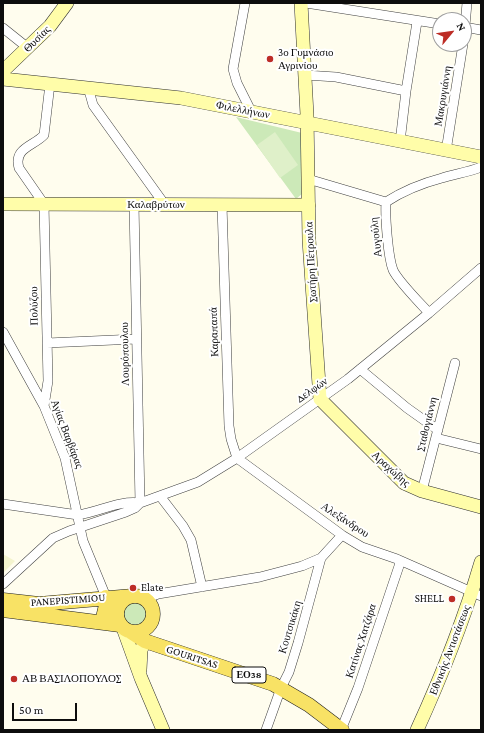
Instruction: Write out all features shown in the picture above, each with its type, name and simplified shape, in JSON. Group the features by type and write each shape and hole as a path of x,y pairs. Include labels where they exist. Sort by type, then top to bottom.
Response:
{"main road":[{"name":"PANEPISTIMIOU","path":"3,600 39,604 106,597 139,597"},
{"path":"102,622 106,605 106,597"},
{"path":"145,641 152,621 152,609 139,597 126,597 121,601 116,613 117,619 125,628 137,632 143,630 152,621"},
{"name":"PANEPISTIMIOU","path":"3,610 102,622 125,628"},
{"name":"GOURITSAS","path":"125,628 145,641 281,688 309,705 342,730"}],"street":[{"path":"245,3 233,69 237,83 251,111"},
{"name":"Σωτήρη Πέτρουλα","path":"301,3 308,124 311,280 315,316 320,399"},
{"path":"306,3 432,23"},
{"name":"Θυσίας","path":"3,71 50,26 63,5"},
{"path":"400,142 406,91 417,22"},
{"path":"3,28 28,48"},
{"name":"Μακρυγιάννη","path":"446,151 462,52"},
{"path":"306,75 336,77 406,91"},
{"name":"Φιλελλήνων","path":"3,79 181,98 481,157"},
{"path":"44,204 19,168 18,163 20,154 44,135 50,84"},
{"path":"88,88 93,105 165,204"},
{"path":"386,202 409,189 481,167"},
{"name":"Αυγούλη","path":"308,179 386,202 388,238 393,270 397,277 429,313"},
{"name":"Καλαβρύτων","path":"3,204 309,205"},
{"name":"Πολύζου","path":"44,204 48,381 44,406"},
{"name":"Λουρόπουλου","path":"134,204 140,503"},
{"name":"Καραπαπά","path":"222,205 229,426 231,439 237,458"},
{"name":"Δελφών","path":"3,584 53,538 62,533 126,512 135,508 140,503 198,482 237,458 360,369 481,269"},
{"name":"Αγίας Βαρβάρας","path":"3,332 44,406 65,458 83,541 106,597"},
{"path":"47,343 136,339"},
{"name":"Σταθογιάννη","path":"422,491 455,363"},
{"path":"360,369 437,434 481,449"},
{"name":"Αραχώβης","path":"320,399 404,483 422,491 481,507"},
{"name":"Αλεξάνδρου","path":"237,458 342,535 362,547 397,559 477,595"},
{"path":"160,496 183,526 191,540 202,587"},
{"name":"Δελφών","path":"3,504 78,515 88,514 122,503 140,503"},
{"path":"58,513 64,515 68,519 69,525 62,533"},
{"name":"Κουτσικάκη","path":"266,730 281,688 289,672 322,558 342,535"},
{"path":"139,597 237,582 302,566 322,558"},
{"name":"Κατίνας Χατζάρα","path":"342,730 400,566 397,559"},
{"name":"Εθνικής Αντιστάσεως","path":"417,730 477,595 481,562"},
{"path":"125,628 141,678 163,730"},
{"path":"141,678 141,650 145,641"},
{"name":"Εθνικής Αντιστάσεως","path":"424,715 424,730"}],"green space":[{"path":"236,117 302,133 303,193 296,199"},
{"path":"275,132 298,165 280,178 257,145"},
{"path":"3,554 15,561 3,573"},
{"path":"134,601 142,605 146,613 142,621 134,625 126,621 122,613 126,605"}],"place":[{"name":"3ο Γυμνάσιο Αγρινίου","path":"270,59"},
{"name":"Elate","path":"133,588"},
{"name":"SHELL","path":"452,599"},
{"name":"ΑΒ ΒΑΣΙΛΟΠΟΥΛΟΣ","path":"14,679"}]}
